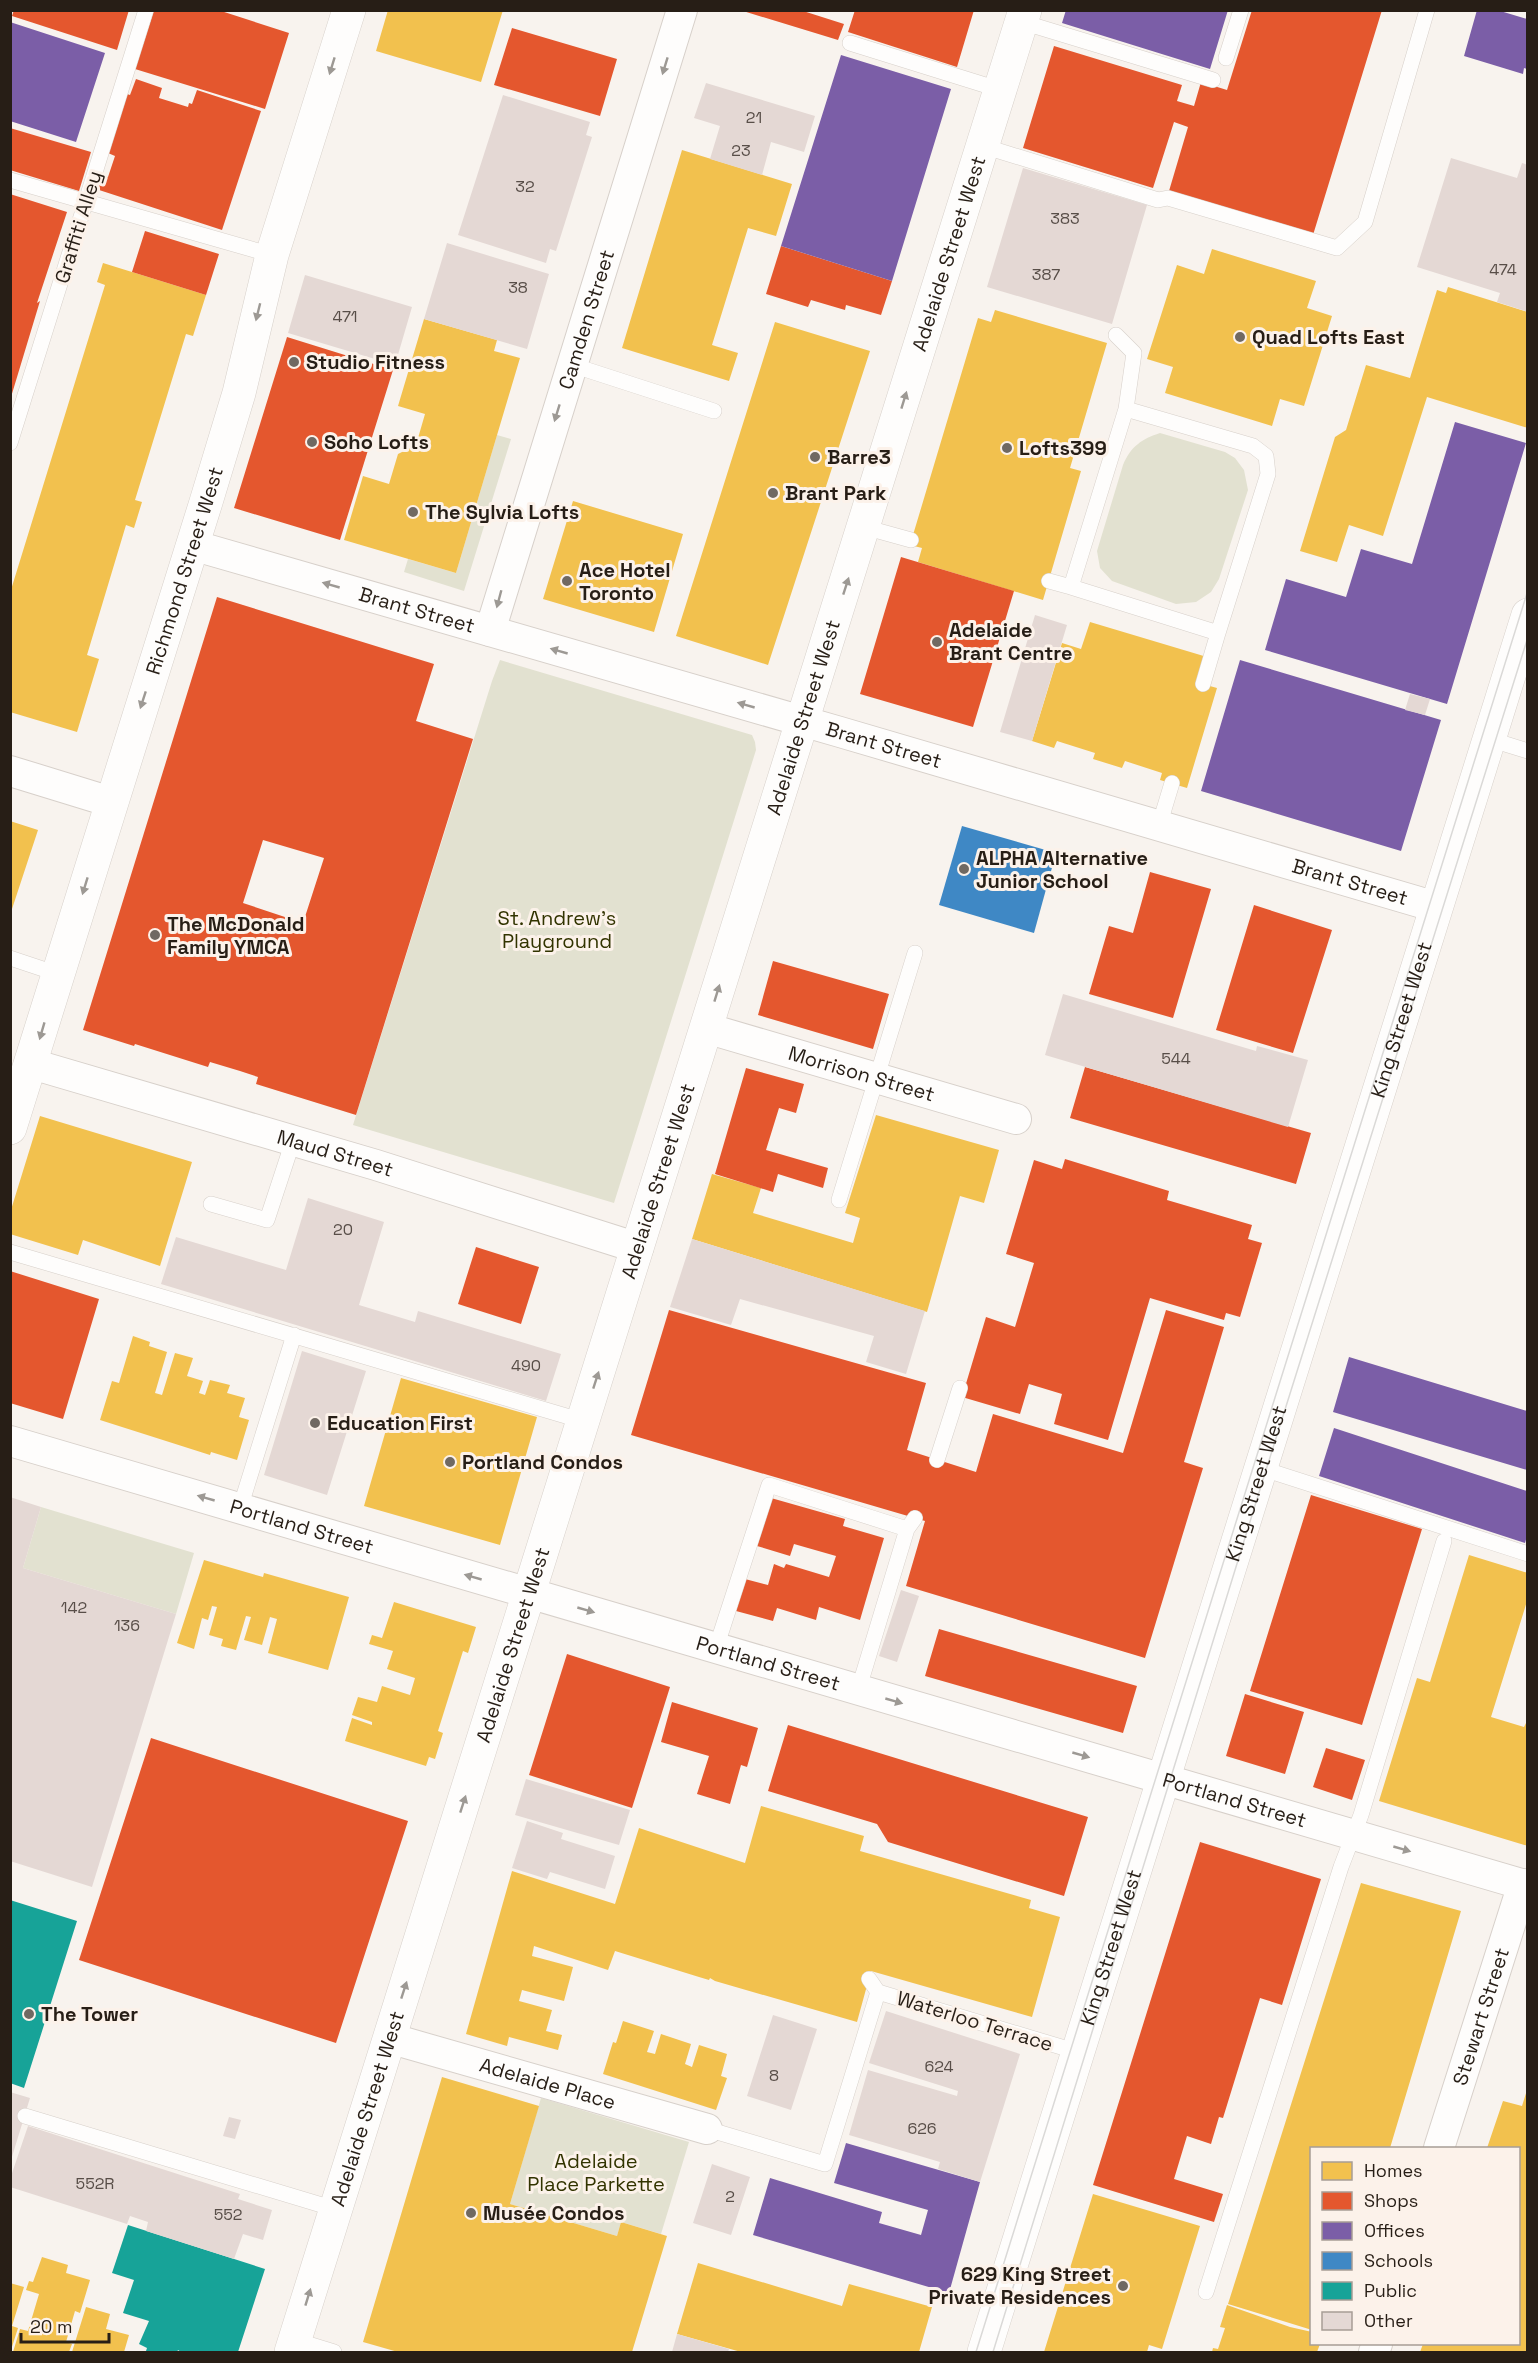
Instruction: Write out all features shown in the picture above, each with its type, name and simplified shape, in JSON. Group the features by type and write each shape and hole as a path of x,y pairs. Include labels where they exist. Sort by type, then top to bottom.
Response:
{"main road":[{"name":"Richmond Street West","path":"10,1128 32,1064 239,393 272,255 349,10"},
{"name":"Adelaide Street West","path":"293,2346 1023,16"},
{"name":"King Street West","path":"984,2352 1527,615"}],"street":[{"name":"Camden Street","path":"490,631 682,10"},
{"name":"Brant Street","path":"192,545 1436,907"},
{"path":"10,771 111,802"},
{"name":"Morrison Street","path":"706,1028 1016,1119"},
{"name":"Maud Street","path":"32,1064 387,1168 638,1248"},
{"name":"Portland Street","path":"10,1441 1525,1885"},
{"name":"Stewart Street","path":"1439,2147 1525,1885"},
{"name":"Adelaide Place","path":"389,2038 707,2129"}],"lane":[{"name":"Graffiti Alley","path":"10,443 146,10"},
{"path":"1226,57 1241,10"},
{"path":"983,146 1158,200 1168,198 1337,248 1365,222 1427,10"},
{"path":"1023,16 1213,80"},
{"path":"850,43 1000,90"},
{"path":"10,180 272,255"},
{"path":"1071,587 1126,409 1134,353 1116,335"},
{"path":"572,365 714,411"},
{"path":"1126,409 1253,446 1266,456 1268,474 1203,684"},
{"path":"864,527 911,540"},
{"path":"1048,582 1071,587 1218,633"},
{"path":"1488,739 1527,751"},
{"path":"1159,826 1172,783"},
{"path":"839,1200 878,1079 915,952"},
{"path":"10,958 58,974"},
{"path":"211,1204 267,1220 293,1141"},
{"path":"10,1252 583,1421"},
{"path":"240,1508 294,1335"},
{"path":"937,1460 960,1388"},
{"path":"1260,1468 1527,1554"},
{"path":"716,1648 769,1485 911,1523 858,1690"},
{"path":"1206,2292 1337,1878 1353,1835 1444,1541"},
{"name":"Waterloo Terrace","path":"707,2129 825,2164 873,1985 1078,2052"},
{"path":"25,2116 335,2209"},
{"path":"293,2346 334,2352"}],"green space":[{"path":"1160,433 1225,452 1235,458 1244,470 1248,490 1219,579 1211,592 1196,602 1176,604 1112,581 1100,568 1097,551 1123,465 1138,444"},
{"path":"497,435 511,439 464,591 404,572 408,559 456,573"},
{"name":"St. Andrew's Playground","path":"500,660 752,735 755,742 756,750 614,1203 353,1125"},
{"path":"41,1507 194,1553 176,1614 23,1568"},
{"name":"Adelaide Place Parkette","path":"541,2098 689,2142 661,2234 621,2222 617,2236 510,2204"}],"building: Homes":[{"path":"388,10 503,10 481,82 376,51"},
{"path":"682,150 792,184 776,236 748,228 712,345 738,353 729,381 622,348"},
{"name":"Quad Lofts East","path":"1212,249 1316,281 1307,308 1332,316 1304,406 1280,399 1272,426 1165,393 1173,367 1147,359 1177,265 1204,274"},
{"path":"103,263 206,295 193,336 186,334 135,500 142,502 134,528 126,525 87,655 99,659 77,732 10,712 10,593 105,285 97,282"},
{"path":"1448,287 1528,312 1528,428 1427,397 1383,536 1349,525 1337,562 1300,551 1335,437 1346,430 1366,365 1410,378 1437,290 1446,293"},
{"name":"Lofts399","path":"995,310 1107,343 1070,468 1081,471 1043,600 918,562 922,548 910,545 978,318 991,322"},
{"name":"The Sylvia Lofts","path":"424,319 497,340 494,351 520,358 456,573 344,540 363,476 389,484 398,454 416,445 425,414 398,406"},
{"name":"Brant Park","path":"775,322 870,351 768,665 676,636"},
{"path":"573,501 683,534 654,632 543,599"},
{"path":"1090,622 1207,657 1199,683 1217,688 1187,788 1160,780 1162,773 1125,761 1122,768 1093,759 1095,753 1057,741 1054,748 1032,741 1062,643 1081,649"},
{"path":"10,821 38,830 11,912 10,911"},
{"path":"876,1115 999,1150 984,1203 960,1196 927,1312 692,1239 712,1174 761,1188 753,1213 853,1243 860,1218 845,1213"},
{"path":"40,1116 192,1162 160,1266 83,1240 78,1255 10,1234 10,1213"},
{"path":"133,1336 150,1342 149,1346 167,1352 155,1393 162,1395 175,1353 193,1358 187,1376 203,1381 199,1393 205,1395 210,1380 230,1385 227,1393 245,1398 239,1417 249,1420 237,1460 211,1452 210,1455 100,1420 112,1381 119,1383"},
{"name":"Portland Condos","path":"401,1378 537,1417 500,1545 364,1506"},
{"path":"1469,1555 1528,1573 1528,1598 1491,1717 1524,1727 1528,1719 1528,1846 1379,1801 1417,1678 1430,1682"},
{"path":"204,1560 263,1577 264,1573 349,1597 328,1670 268,1653 277,1619 270,1617 262,1645 244,1640 251,1617 246,1616 236,1650 221,1646 223,1639 209,1635 217,1607 212,1606 208,1620 202,1618 194,1649 177,1643"},
{"path":"394,1602 476,1627 468,1653 463,1651 438,1731 443,1733 435,1759 429,1757 426,1766 345,1741 352,1718 372,1725 372,1722 352,1715 358,1697 377,1702 382,1686 410,1695 415,1678 387,1669 393,1651 369,1644 372,1635 382,1638"},
{"path":"761,1806 864,1836 860,1851 1031,1900 1029,1908 1060,1917 1032,2017 871,1971 857,2022 615,1951 608,1970 534,1946 532,1956 573,1967 564,2001 522,1990 519,2001 552,2010 546,2031 562,2035 558,2050 509,2037 507,2046 466,2034 512,1871 615,1904 639,1828 745,1863"},
{"path":"1361,1883 1461,1911 1390,2147 1310,2147 1310,2329 1228,2304"},
{"path":"623,2021 654,2031 647,2052 655,2054 661,2034 691,2044 685,2064 692,2067 699,2045 727,2054 721,2076 727,2078 716,2110 603,2074 613,2042 616,2043"},
{"name":"Musée Condos","path":"442,2077 539,2106 510,2204 617,2236 621,2222 667,2236 632,2352 398,2352 363,2342"},
{"path":"1527,2090 1528,2352 1420,2352 1423,2345 1520,2345 1520,2147 1487,2147 1503,2101 1522,2106"},
{"name":"629 King Street Private Residences","path":"1093,2194 1200,2226 1162,2349 1149,2345 1147,2352 1044,2352"},
{"path":"42,2257 68,2265 66,2273 90,2280 80,2313 75,2311 66,2342 72,2344 69,2352 13,2352 20,2329 28,2331 39,2294 26,2290 29,2281 33,2282"},
{"path":"698,2263 842,2306 849,2284 932,2307 919,2352 741,2352 677,2334"},
{"path":"10,2283 24,2287 12,2326 18,2328 11,2350"},
{"path":"1227,2305 1310,2332 1310,2345 1320,2345 1317,2352 1212,2352 1213,2348 1218,2349 1225,2328 1220,2327"},
{"path":"86,2307 110,2314 106,2329 129,2335 124,2352 72,2352"}],"building: Shops":[{"path":"14,10 129,10 117,50 12,16"},
{"path":"154,10 218,10 289,33 265,109 135,69"},
{"path":"800,10 844,24 838,40 743,11"},
{"path":"855,10 974,10 957,67 848,32"},
{"path":"1252,10 1382,10 1313,235 1169,191 1188,127 1174,122 1153,188 1023,148 1054,46 1182,85 1177,101 1194,106 1201,82 1227,90"},
{"path":"512,28 617,59 600,116 494,85"},
{"path":"136,79 162,88 159,98 188,107 189,103 192,104 197,90 261,111 222,230 96,189 101,174 108,177 115,156 108,153 127,94 130,95"},
{"path":"10,128 91,152 79,191 10,170"},
{"path":"10,194 67,212 37,303 40,301 11,397"},
{"path":"145,231 219,254 206,295 132,272"},
{"path":"781,246 892,281 881,315 846,305 845,310 811,300 808,307 766,294"},
{"name":"Soho Lofts","path":"287,337 393,370 340,540 234,508"},
{"name":"Adelaide Brant Centre","path":"901,557 1014,591 973,727 860,694"},
{"path":"217,597 434,664 416,721 473,739 356,1115 256,1084 258,1077 240,1071 210,1062 208,1067 83,1030","holes":["263,840 324,858 303,923 243,903"]},
{"path":"1150,872 1211,889 1173,1018 1089,994 1109,926 1133,933"},
{"path":"1254,905 1332,930 1293,1053 1216,1030"},
{"path":"773,961 889,994 873,1049 758,1015"},
{"path":"1085,1067 1311,1133 1296,1184 1070,1118"},
{"path":"746,1068 804,1084 796,1113 779,1108 766,1150 828,1168 823,1188 778,1174 773,1192 715,1174"},
{"path":"1065,1159 1169,1191 1167,1200 1252,1225 1248,1239 1262,1243 1240,1317 1226,1313 1224,1320 1150,1298 1108,1440 1054,1424 1062,1394 1029,1384 1020,1414 962,1397 986,1317 1015,1327 1034,1263 1006,1254 1034,1160 1062,1169"},
{"path":"476,1247 539,1267 521,1324 458,1304"},
{"path":"10,1271 99,1299 63,1419 10,1403"},
{"path":"669,1310 926,1383 907,1450 976,1472 993,1414 1123,1453 1166,1310 1224,1327 1184,1462 1203,1468 1145,1658 906,1586 925,1521 631,1435"},
{"path":"1311,1495 1422,1529 1362,1725 1250,1691"},
{"path":"771,1498 845,1519 843,1526 884,1538 860,1620 819,1607 816,1620 777,1608 773,1621 736,1611 745,1579 768,1585 774,1564 784,1568 786,1564 829,1577 836,1556 794,1544 790,1556 757,1546"},
{"path":"939,1629 1137,1686 1123,1733 925,1676"},
{"path":"567,1654 670,1687 632,1808 529,1775"},
{"path":"1245,1694 1304,1712 1285,1774 1226,1756"},
{"path":"672,1702 758,1728 747,1767 741,1765 730,1804 697,1794 709,1756 661,1742"},
{"path":"788,1725 1088,1817 1064,1896 888,1842 877,1824 768,1791"},
{"path":"151,1738 408,1821 336,2043 79,1960"},
{"path":"1326,1748 1365,1760 1352,1800 1313,1787"},
{"path":"1200,1842 1321,1879 1282,2005 1260,1998 1223,2118 1219,2117 1211,2144 1187,2136 1174,2179 1223,2194 1214,2222 1093,2185"}],"building: Offices":[{"path":"1066,10 1228,10 1210,69 1062,23"},
{"path":"1477,10 1497,10 1527,19 1527,69 1524,68 1523,74 1464,56"},
{"path":"10,22 105,53 76,142 10,121"},
{"path":"841,55 951,89 892,281 781,246"},
{"path":"1455,422 1526,443 1447,704 1265,650 1286,579 1346,597 1361,549 1412,564"},
{"path":"1240,660 1441,720 1401,851 1201,791"},
{"path":"1349,1357 1527,1411 1527,1470 1333,1412"},
{"path":"1334,1428 1527,1491 1525,1543 1319,1476"},
{"path":"846,2143 980,2182 949,2293 753,2235 770,2178 882,2212 879,2223 921,2235 928,2210 834,2183"}],"building: Schools":[{"path":"962,826 1056,853 1034,933 939,905"}],"building: Public":[{"name":"The Tower","path":"10,1900 77,1921 24,2088 10,2083"},
{"path":"128,2225 265,2269 238,2352 181,2352 178,2350 177,2352 149,2352 146,2351 147,2348 139,2344 149,2321 123,2313 134,2280 112,2273"}],"building: Other":[{"path":"706,83 815,116 804,152 771,142 762,175 710,159 720,126 694,118"},
{"path":"503,95 590,122 586,135 592,137 556,251 550,249 546,263 458,235"},
{"path":"1451,158 1517,178 1522,163 1528,165 1528,312 1497,302 1500,293 1417,267"},
{"path":"1023,168 1147,205 1112,324 987,287"},
{"path":"447,243 549,274 527,349 424,319"},
{"path":"305,275 412,307 395,365 288,333"},
{"path":"1035,615 1067,625 1032,741 1000,732"},
{"path":"1410,694 1430,699 1425,715 1405,710"},
{"path":"1063,994 1256,1051 1257,1046 1308,1060 1288,1127 1045,1055"},
{"path":"308,1198 384,1222 359,1305 415,1322 418,1311 561,1354 546,1401 161,1284 176,1237 286,1270"},
{"path":"692,1239 925,1311 906,1374 866,1362 874,1336 740,1299 731,1325 670,1307"},
{"name":"Education First","path":"302,1351 366,1371 327,1495 264,1475"},
{"path":"10,1497 41,1507 23,1568 176,1614 92,1887 10,1861"},
{"path":"901,1590 919,1596 897,1662 879,1656"},
{"path":"526,1779 630,1810 619,1845 515,1815"},
{"path":"527,1821 563,1833 561,1839 615,1856 605,1889 550,1872 547,1879 512,1868"},
{"path":"886,2011 1020,2054 980,2182 938,2169 940,2162 849,2135 868,2070 957,2096 958,2091 869,2063"},
{"path":"773,2015 817,2029 791,2110 747,2096"},
{"path":"10,2092 30,2098 11,2160 10,2160"},
{"path":"229,2117 241,2120 235,2139 223,2136"},
{"path":"28,2126 240,2194 238,2199 272,2210 263,2240 243,2234 234,2259 146,2231 148,2222 130,2216 127,2224 10,2187 10,2179"},
{"path":"712,2164 750,2177 731,2235 693,2223"},
{"path":"677,2334 729,2349 728,2352 672,2352"}],"tram line":[{"path":"976,2352 1528,590"},
{"path":"993,2352 1266,1470 1528,637"}],"place":[{"name":"Quad Lofts East","path":"1240,337"},
{"name":"Studio Fitness","path":"294,362"},
{"name":"Soho Lofts","path":"312,442"},
{"name":"Lofts399","path":"1007,448"},
{"name":"Barre3","path":"815,457"},
{"name":"Brant Park","path":"773,493"},
{"name":"The Sylvia Lofts","path":"413,512"},
{"name":"Ace Hotel Toronto","path":"567,581"},
{"name":"Adelaide Brant Centre","path":"937,642"},
{"name":"ALPHA Alternative Junior School","path":"964,869"},
{"name":"The McDonald Family YMCA","path":"155,935"},
{"name":"Education First","path":"315,1423"},
{"name":"Portland Condos","path":"450,1462"},
{"name":"The Tower","path":"29,2014"},
{"name":"Musée Condos","path":"471,2213"},
{"name":"629 King Street Private Residences","path":"1123,2286"}]}
